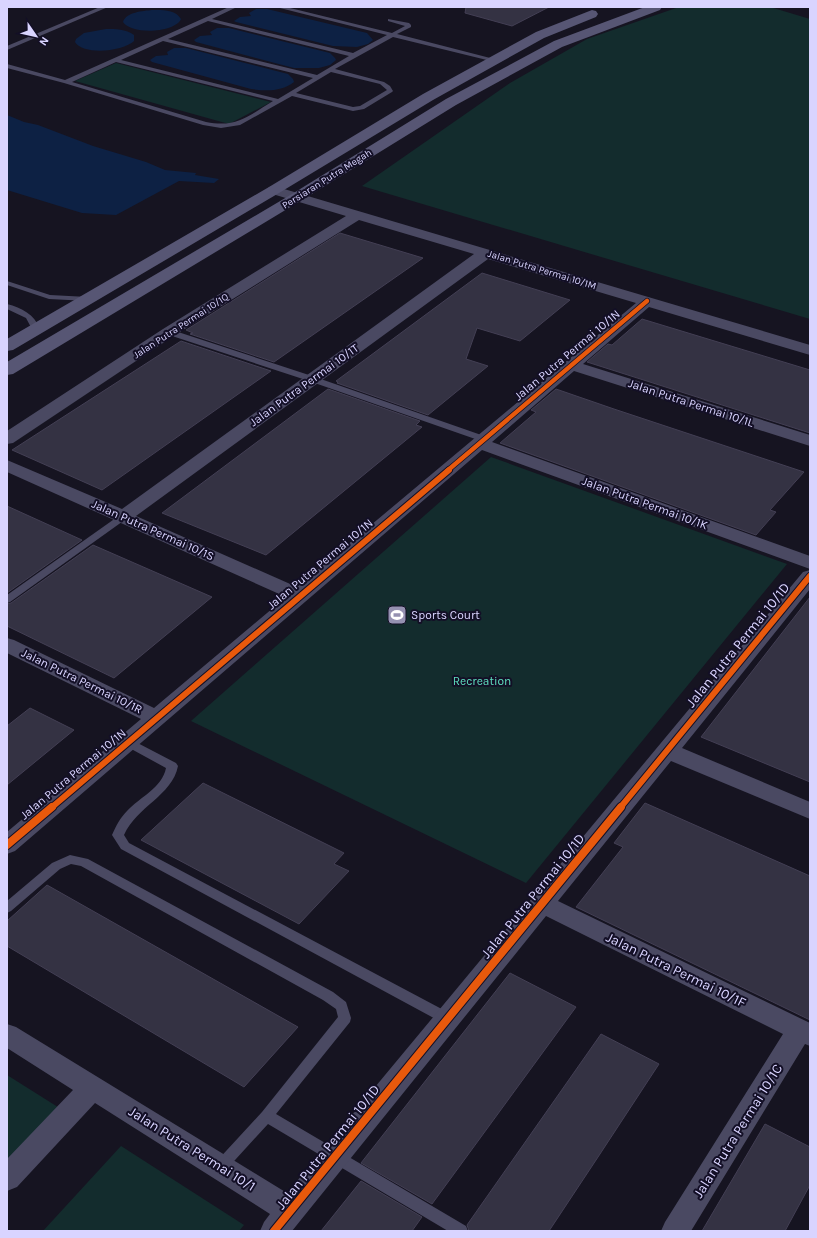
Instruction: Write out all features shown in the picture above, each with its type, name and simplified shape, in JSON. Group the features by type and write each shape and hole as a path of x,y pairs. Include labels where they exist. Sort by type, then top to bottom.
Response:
{"street":[{"name":"Persiaran Putra Megah","path":"7,370 297,197 451,102 547,49 576,36 656,7"},
{"name":"Persiaran Putra Megah","path":"7,346 274,190 428,97 550,30 605,10"},
{"name":"Jalan Putra Permai 10/1M","path":"274,190 810,350"},
{"name":"Jalan Putra Permai 10/1Q","path":"7,439 169,332 357,215"},
{"name":"Jalan Putra Permai 10/1T","path":"122,517 486,253"},
{"name":"Jalan Putra Permai 10/1N","path":"7,845 647,301"},
{"name":"Jalan Putra Permai 10/1L","path":"572,365 810,441"},
{"name":"Jalan Putra Permai 10/1K","path":"482,441 810,563"},
{"name":"Jalan Putra Permai 10/1S","path":"7,465 300,596"},
{"name":"Jalan Putra Permai 10/1D","path":"274,1231 810,576"},
{"name":"Jalan Putra Permai 10/1R","path":"7,645 156,718"},
{"path":"667,750 810,811"},
{"name":"Jalan Putra Permai 10/1F","path":"542,904 805,1033"},
{"name":"Jalan Putra Permai 10/1C","path":"675,1231 805,1033"},
{"name":"Jalan Putra Permai 10/1","path":"7,1035 291,1211"},
{"path":"7,1178 93,1087"}],"lane":[{"path":"7,48 105,7"},
{"path":"66,82 234,7"},
{"path":"279,7 495,60"},
{"path":"207,20 354,55"},
{"path":"7,66 66,82 205,124 219,126 238,124 291,94 316,77 354,55 384,38 394,35 408,26 407,24 390,20"},
{"path":"163,39 316,77"},
{"path":"116,60 279,101"},
{"path":"291,94 353,109 362,108 390,91 388,87 382,83 330,70"},
{"path":"9,285 49,297 71,299 88,298"},
{"path":"7,306 20,311 33,320 36,329"},
{"path":"7,316 20,311"},
{"path":"169,332 312,379 482,441"},
{"path":"7,600 122,517"},
{"path":"128,742 172,766 172,773 165,782 125,820 118,835 125,846 448,1019"},
{"path":"7,908 56,866 70,859 84,862 321,992 341,1006 345,1018 266,1116 220,1167"},
{"path":"266,1116 461,1231"}],"green space":[{"path":"679,7 770,7 810,19 810,319 362,186 510,83 587,39"},
{"path":"116,63 271,102 229,124 75,81"},
{"name":"Recreation","path":"491,457 787,564 526,883 191,721"},
{"path":"7,1075 61,1109 7,1165"},
{"path":"121,1146 244,1225 239,1231 43,1231"}],"water":[{"path":"256,9 267,9 367,33 373,40 368,44 357,47 333,46 234,21 240,17 251,16 249,13"},
{"path":"152,10 172,12 181,19 177,24 171,27 153,31 135,29 123,22 131,14"},
{"path":"217,28 229,28 330,53 336,60 330,65 319,68 294,68 196,42 194,40 200,36 212,35 210,32"},
{"path":"106,29 124,30 134,35 134,41 122,47 104,50 87,49 75,42 76,39 84,33"},
{"path":"174,48 186,48 288,74 294,82 284,88 279,89 251,89 152,62 150,60 156,56 168,55 167,52"},
{"path":"7,115 93,146 146,162 165,170 196,173 195,175 219,179 214,183 179,181 116,215 82,213 7,190"}],"building":[{"path":"466,7 549,7 512,26 465,13"},
{"path":"340,233 423,258 274,362 190,334 193,333 186,330"},
{"path":"482,273 570,300 520,341 477,328 466,359 488,366 428,415 337,383 338,382 336,381"},
{"path":"642,319 810,370 810,433 587,362 608,344 612,345"},
{"path":"181,341 271,371 102,490 12,450"},
{"path":"328,389 420,421 416,425 422,427 266,555 162,513"},
{"path":"556,389 804,472 770,510 776,512 756,535 500,443 536,412 531,410"},
{"path":"7,506 82,540 7,593"},
{"path":"93,545 212,597 114,678 7,626 7,604 11,603"},
{"path":"810,597 810,782 701,737"},
{"path":"30,708 74,730 7,785 7,726"},
{"path":"203,783 344,853 334,864 349,871 299,924 141,840"},
{"path":"645,803 810,876 810,1020 576,907 623,847 614,843"},
{"path":"47,885 298,1027 244,1087 7,946 7,921"},
{"path":"510,973 576,1007 432,1204 361,1163"},
{"path":"601,1034 659,1064 549,1231 469,1231 467,1225"},
{"path":"765,1124 810,1147 810,1185 785,1231 702,1231"},
{"path":"361,1181 422,1217 412,1231 321,1231"}],"cycle path":[{"path":"7,845 647,301"},
{"path":"274,1231 810,576"}],"place":[{"name":"Sports Court","path":"397,615"}]}
